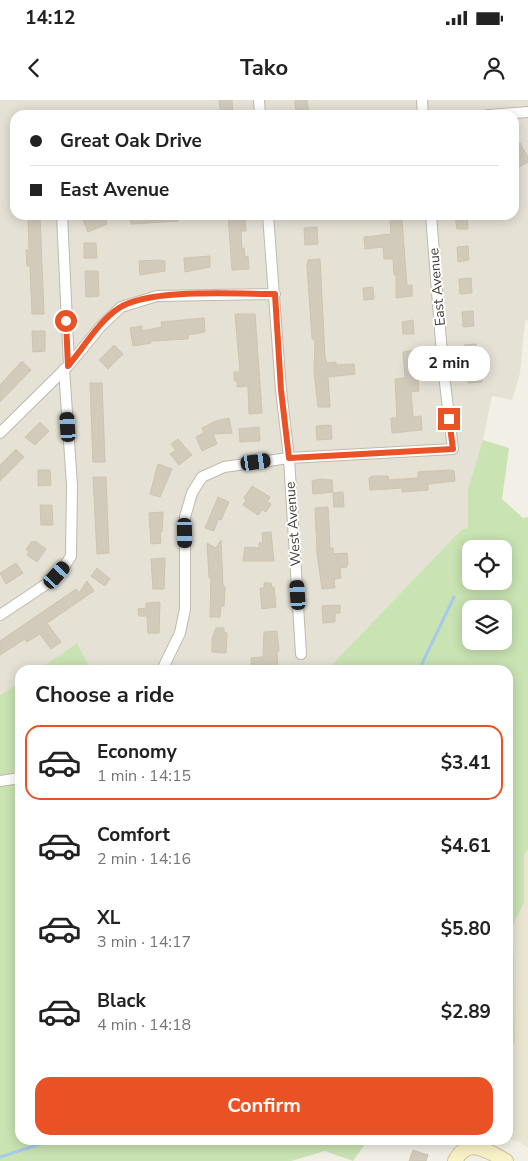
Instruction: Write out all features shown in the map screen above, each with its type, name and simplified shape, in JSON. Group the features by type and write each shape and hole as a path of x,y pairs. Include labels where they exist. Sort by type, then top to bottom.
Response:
{"street":[{"path":"0,614 48,583 64,567 71,556 72,485 66,367 62,220"},
{"name":"West Avenue","path":"268,220 281,390 289,458 301,654"},
{"name":"East Avenue","path":"289,458 453,449 443,367 431,220"},
{"path":"0,433 66,367 116,310 135,301 157,296 275,294"},
{"path":"164,665 180,633 185,609 185,517 192,493 198,482 206,475 224,467 289,458"},
{"path":"0,781 15,779"},
{"path":"455,1161 459,1154 472,1147 481,1148 506,1161"}],"shaded area":[{"path":"0,100 528,100 528,320 525,321 520,373 512,400 492,396 483,440 468,489 468,528 461,530 332,665 88,665 77,643 45,665 15,665 15,685 0,695"},
{"path":"528,849 528,1148 513,1140 513,1043 515,1041 513,926 524,903 524,855"}],"green space":[{"path":"483,440 509,448 502,499 523,518 528,517 528,849 524,855 524,903 513,926 513,665 332,665 461,530 468,528 468,489"},
{"path":"77,643 88,665 45,665"},
{"path":"15,685 15,1145 364,1145 353,1161 325,1151 291,1161 0,1161 0,695"},
{"path":"513,943 515,1042 513,1044"}],"building":[{"path":"219,100 232,100 233,110 220,110"},
{"path":"307,100 308,110 296,110 295,101"},
{"path":"519,144 528,157 528,162 519,167"},
{"path":"28,220 40,220 44,314 32,314 30,266 27,266 26,250 29,250"},
{"path":"83,220 106,220 107,224 88,232"},
{"path":"131,220 178,220 178,221 131,224"},
{"path":"228,220 245,220 246,231 241,231 242,249 244,248 245,257 248,256 249,269 232,270"},
{"path":"402,220 407,285 412,285 412,296 396,298 396,275 394,275 393,259 384,259 383,247 365,249 364,237 391,234 390,221"},
{"path":"456,220 467,220 468,229 457,229"},
{"path":"317,227 318,244 305,245 304,228"},
{"path":"84,243 96,243 97,258 84,258"},
{"path":"468,246 469,260 458,262 457,247"},
{"path":"210,256 210,267 185,272 184,258"},
{"path":"320,259 325,357 327,363 336,362 336,365 354,364 355,374 328,377 330,407 318,407 314,372 315,342 312,338 307,265 308,260"},
{"path":"139,261 165,261 165,271 140,275"},
{"path":"85,271 98,271 99,296 86,297"},
{"path":"471,278 472,293 460,294 459,279"},
{"path":"373,287 374,299 364,300 363,288"},
{"path":"473,311 474,326 463,327 462,312"},
{"path":"235,314 255,314 262,413 249,414 248,386 237,387 237,381 234,381 234,372 240,372"},
{"path":"204,318 205,332 188,335 188,339 150,341 151,343 133,346 130,328 142,326 142,331 162,327 161,322"},
{"path":"413,320 414,334 403,334 402,322"},
{"path":"32,331 45,331 45,351 33,352"},
{"path":"476,344 477,354 480,354 482,382 468,383 464,345"},
{"path":"114,345 123,354 108,369 99,360"},
{"path":"415,350 419,391 411,392 413,417 421,416 422,430 392,433 391,418 397,418 395,379 405,378 403,352"},
{"path":"22,361 31,370 0,402 0,385"},
{"path":"90,383 102,383 105,462 93,462"},
{"path":"229,418 232,433 213,434 217,444 202,451 196,437 204,433 202,428 216,421"},
{"path":"40,422 49,431 35,445 25,437"},
{"path":"331,425 332,439 317,440 316,426"},
{"path":"259,427 260,441 240,442 239,429"},
{"path":"178,439 192,455 179,465 170,454 176,450 171,444"},
{"path":"16,449 24,457 0,481 0,465"},
{"path":"158,464 172,469 160,497 150,494"},
{"path":"38,470 50,470 51,485 38,486"},
{"path":"454,471 455,481 428,484 428,490 402,492 402,488 370,490 369,478 373,476 388,476 389,480 418,478 418,472"},
{"path":"93,477 106,477 109,553 97,554"},
{"path":"320,479 332,480 333,492 313,494 312,481"},
{"path":"252,486 270,497 267,502 271,504 266,512 262,510 258,515 243,505 246,500 244,498"},
{"path":"343,492 344,507 334,507 333,493"},
{"path":"218,497 229,502 221,520 218,519 214,531 205,528"},
{"path":"40,505 52,505 53,525 41,525"},
{"path":"328,507 330,548 333,548 334,554 347,553 348,562 347,567 340,568 341,578 334,579 335,588 322,589 317,553 315,508"},
{"path":"163,512 162,532 160,533 161,543 151,544 149,513"},
{"path":"271,532 274,561 243,561 245,547 259,548 259,543 263,542 262,533"},
{"path":"221,540 223,587 225,587 224,606 221,606 220,617 210,617 211,578 209,578 207,543 216,548"},
{"path":"32,541 46,549 37,562 27,555 29,552 26,549"},
{"path":"165,558 164,589 153,589 151,559"},
{"path":"16,563 23,573 6,584 0,573"},
{"path":"97,568 110,579 105,586 91,576"},
{"path":"87,581 94,591 47,623 61,642 51,649 40,634 27,642 25,639 0,655 0,641 76,589 79,593"},
{"path":"264,583 271,583 272,587 274,587 276,607 262,609 260,588 264,588"},
{"path":"160,602 159,633 148,633 147,616 139,616 138,609 146,608 146,603"},
{"path":"340,605 340,613 335,613 335,622 323,623 322,606"},
{"path":"216,628 224,628 224,632 227,633 226,653 212,652 212,639"},
{"path":"277,631 279,651 277,651 278,665 252,665 251,658 263,657 264,632"},
{"path":"413,1150 428,1155 426,1161 409,1161"}],"waterway":[{"path":"421,665 454,597"},
{"path":"0,1157 37,1145"}],"route":[{"path":"66,321 68,366 101,326 116,310 126,304 157,296 275,294 281,390 289,458 453,449 449,419"}]}
